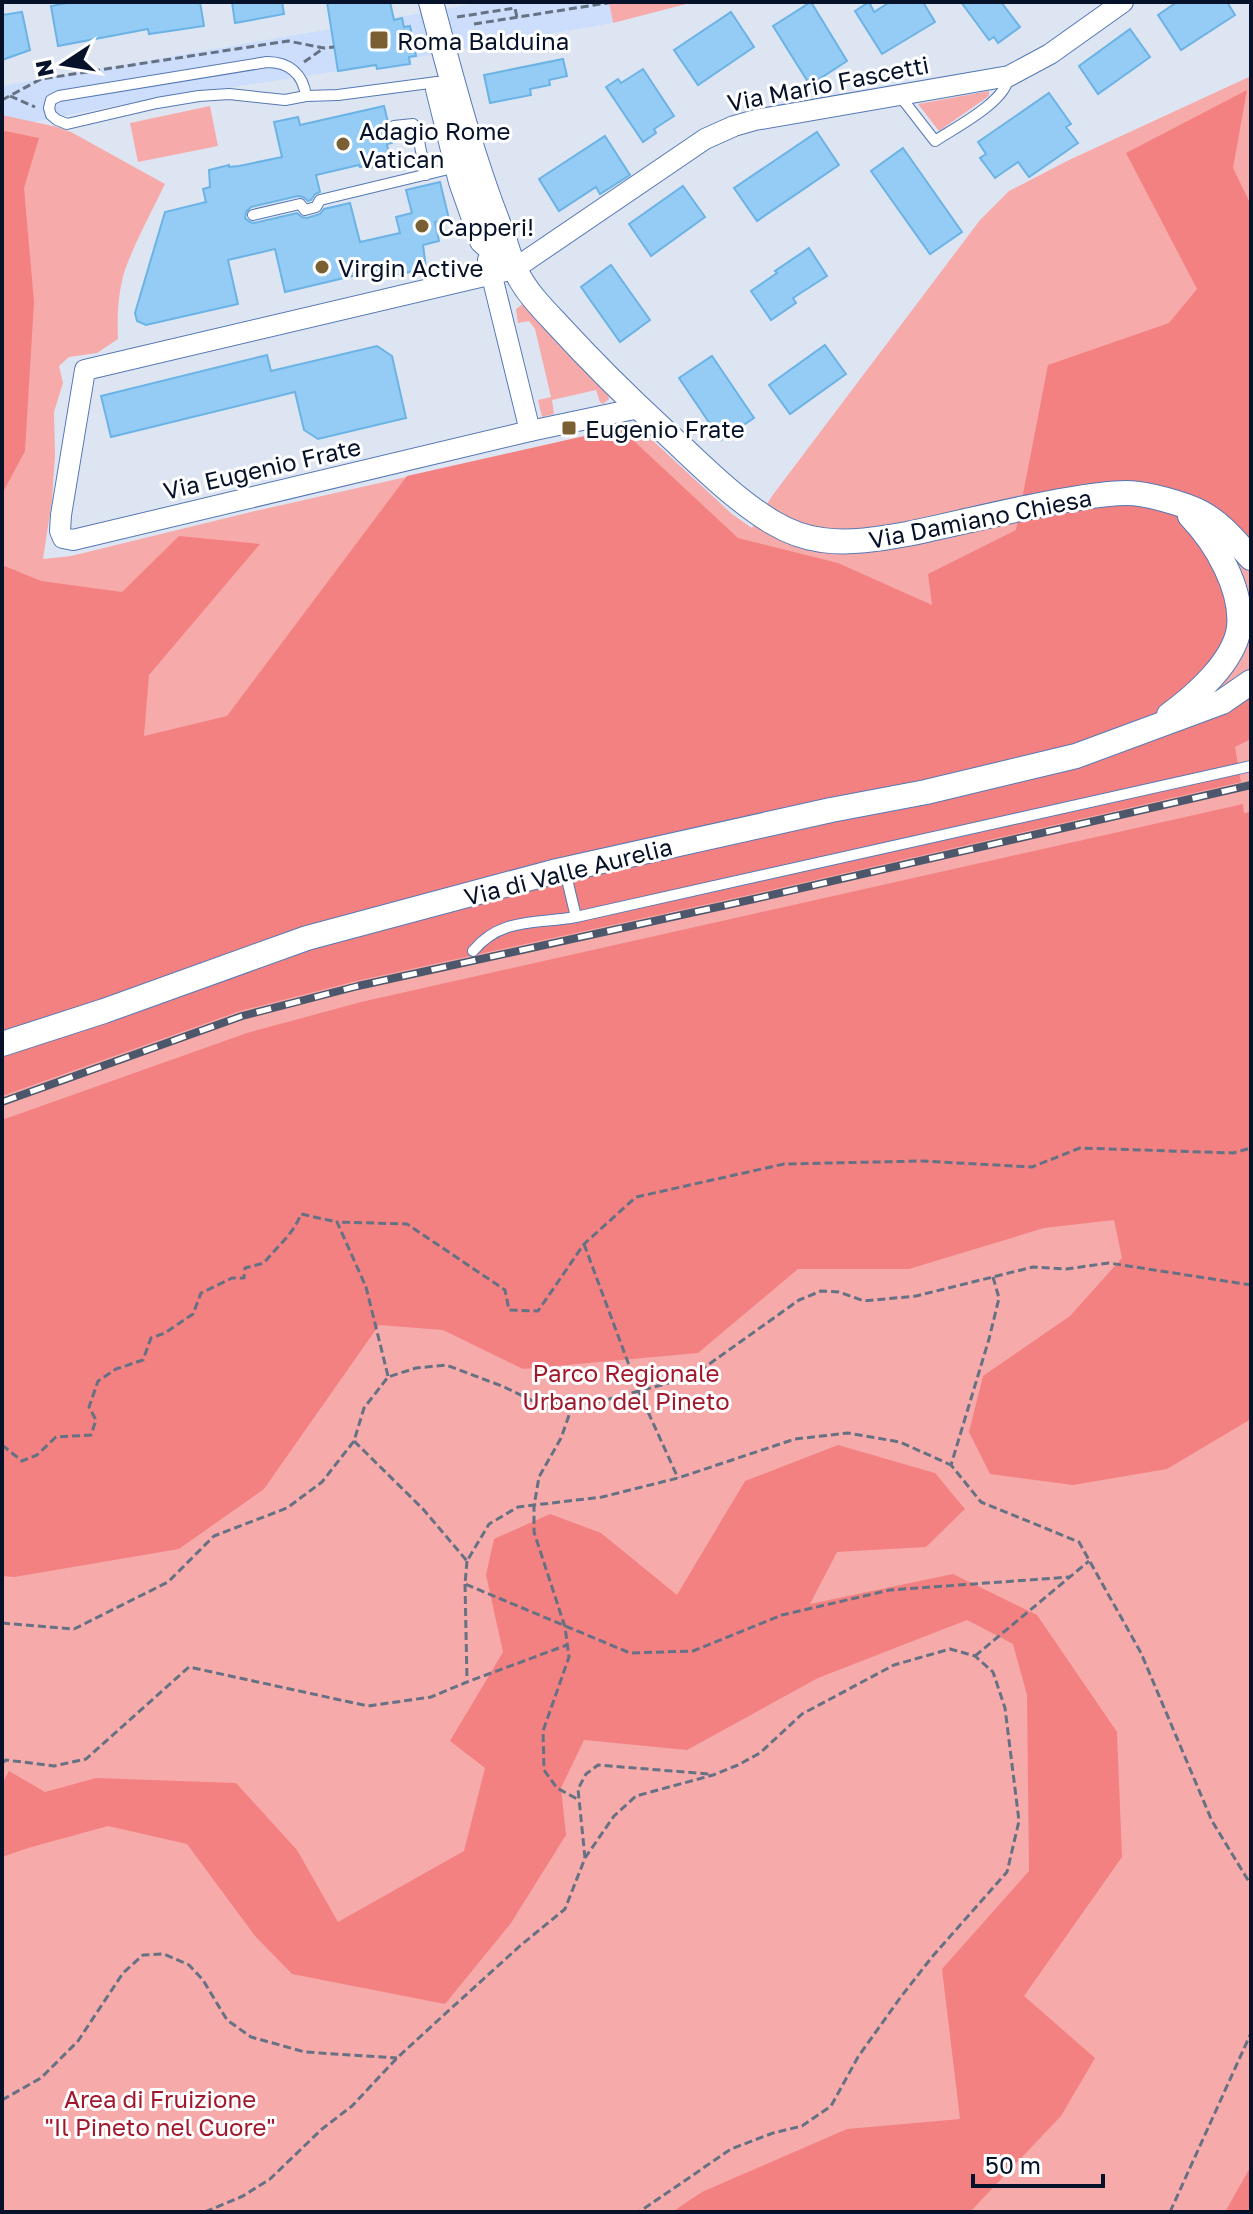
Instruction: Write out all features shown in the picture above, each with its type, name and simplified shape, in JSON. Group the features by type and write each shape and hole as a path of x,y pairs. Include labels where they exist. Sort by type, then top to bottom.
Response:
{"street":[{"path":"415,2 435,46"},
{"path":"431,2 435,46"},
{"name":"Via Mario Fascetti","path":"503,271 718,132 755,120 1009,76 1050,54 1123,2"},
{"name":"Via Damiano Chiesa","path":"435,46 437,82 457,167 482,241 503,271 533,297 639,408 727,488 771,521 802,536 857,541 1027,507 1129,493 1149,495 1201,512 1220,526 1251,558"},
{"name":"Via Damiano Chiesa","path":"435,46 480,173 503,271 530,431"},
{"name":"Via Eugenio Frate","path":"503,271 85,370 60,521 63,538 68,540 639,408"},
{"name":"Via Damiano Chiesa","path":"1170,502 1189,515 1215,546 1232,584 1239,629"},
{"name":"Via di Valle Aurelia","path":"1144,732 1187,702 1212,676 1227,657 1239,629"},
{"name":"Via di Valle Aurelia","path":"2,1044 307,938 564,869 926,792 1076,756 1222,702 1251,682"}],"lane":[{"path":"306,96 303,82 295,71 282,63 267,62 92,89 54,98 49,103 50,113 59,121 71,123 199,96 229,94 285,100 437,82"},
{"path":"899,94 935,141 998,98 1007,86 1009,76"},
{"path":"394,126 413,124 416,127 426,175"},
{"path":"253,215 300,204 305,210 316,207 320,200 457,167"},
{"path":"473,951 490,933 503,927 576,917 1251,766"},
{"path":"564,869 576,917"}],"path":[{"path":"474,24 614,2"},
{"path":"475,15 515,8 517,18"},
{"path":"2,100 38,79 288,41 334,47"},
{"path":"295,71 324,48"},
{"path":"10,96 50,113"},
{"path":"2,1445 22,1461 37,1455 56,1437 91,1435 96,1420 89,1407 98,1381 116,1369 143,1360 151,1338 165,1333 193,1314 201,1293 232,1278 244,1278 245,1268 264,1263 296,1228 301,1214 337,1222 407,1224 505,1290 509,1310 538,1311 584,1244 636,1197 784,1164 922,1161 1032,1167 1080,1148 1233,1153 1251,1148"},
{"path":"337,1222 366,1287 388,1377"},
{"path":"584,1244 639,1392 678,1478"},
{"path":"2,1623 74,1629 168,1582 214,1536 287,1508 322,1482 354,1441 364,1408 388,1377 416,1368 446,1365 535,1402 591,1404 691,1377 799,1300 821,1291 839,1292 864,1301 916,1296 1033,1267 1066,1269 1109,1263 1251,1285"},
{"path":"951,1465 999,1298 993,1277"},
{"path":"573,1404 561,1438 539,1477 534,1532 565,1627 569,1657 543,1731 544,1770 557,1788 579,1800"},
{"path":"467,1682 467,1561 489,1524 518,1507 602,1497 678,1478 795,1439 848,1433 900,1442 951,1465 981,1502 1079,1542 1141,1653 1212,1821 1251,1885"},
{"path":"354,1441 423,1509 467,1561"},
{"path":"975,1656 1090,1560"},
{"path":"465,1584 630,1653 693,1651 782,1615 890,1590 1070,1577"},
{"path":"2,1763 6,1760 54,1766 86,1759 189,1667 368,1706 431,1697 567,1645"},
{"path":"205,2212 243,2196 270,2179 322,2129 352,2106 397,2058 565,1909 585,1858 614,1816 636,1796 738,1765 760,1753 802,1714 894,1665 950,1649 975,1656 993,1672 1005,1708 1019,1821 1007,1872 900,1998 858,2057 831,2106 802,2126 731,2149 639,2212"},
{"path":"585,1858 578,1789 586,1774 598,1765 713,1775"},
{"path":"2,2100 41,2078 78,2041 123,1973 143,1955 164,1954 189,1965 203,1980 227,2020 251,2037 305,2052 397,2058"},
{"path":"1170,2212 1251,2033"}],"shaded area":[{"path":"485,2 609,2 613,23 338,71 130,103 2,128 2,86"},
{"path":"1247,90 1233,168 1251,205 1251,569 1207,526 1241,640 1173,715 1251,673 1251,739 1235,747 1241,782 356,981 240,1011 2,1096 2,565 41,581 122,592 179,536 260,544 149,675 144,736 227,716 407,476 620,428 738,538 838,563 932,605 928,574 1016,530 1048,365 1169,323 1197,289 1126,153"},
{"path":"2,133 39,138 24,188 34,302 25,451 2,494"},
{"path":"1243,804 1244,813 1251,812 1251,1419 1167,1469 1073,1485 990,1474 969,1432 983,1376 1070,1316 1122,1258 1114,1220 1044,1228 909,1269 798,1269 698,1353 523,1369 443,1330 379,1325 264,1489 179,1549 14,1577 2,1576 2,1120 247,1033 361,1002"},
{"path":"838,1445 935,1473 965,1509 926,1547 837,1552 810,1604 953,1574 1037,1615 1117,1732 1122,1857 1024,1996 1095,2058 1061,2116 970,2212 672,2212 702,2192 847,2129 960,2119 942,1969 1029,1871 1027,1695 1013,1644 967,1620 818,1678 687,1750 584,1740 561,1788 566,1835 511,1923 445,2004 292,1974 255,1936 187,1844 108,1826 2,1857 2,1784 9,1771 45,1792 96,1778 236,1783 297,1850 338,1922 464,1851 485,1768 450,1741 503,1652 486,1575 494,1539 550,1514 601,1533 677,1595 745,1481"},
{"path":"1251,2166 1251,2212 1225,2212"}],"green space":[{"path":"609,2 694,2 613,23"},
{"name":"Parco Regionale Urbano del Pineto","path":"1251,76 1251,2212 2,2212 2,115 71,132 165,184 125,270 118,304 118,339 97,353 69,357 59,366 63,383 54,412 52,500 43,559 71,556 636,425 732,514 752,528 772,496 980,220 1009,191"},
{"path":"989,91 989,96 939,131 918,104"},
{"path":"210,106 218,146 138,162 130,123"},
{"path":"523,304 608,393 609,399 603,404 600,402 596,390 552,400 554,414 542,417 538,400 551,397 535,329 529,321 518,323 516,309"}],"building":[{"path":"72,2 200,2 204,26 149,34 148,29 58,46 51,6"},
{"path":"232,2 282,2 284,14 235,23"},
{"name":"Roma Balduina","path":"327,2 390,2 394,20 402,18 404,27 410,26 416,56 409,57 410,64 338,71"},
{"path":"811,2 847,61 810,85 773,26"},
{"path":"869,2 874,12 890,2 923,2 935,22 882,54 855,11"},
{"path":"961,2 1001,2 1020,27 998,43 994,37 989,40"},
{"path":"1177,2 1227,2 1235,15 1181,50 1158,15"},
{"path":"22,12 30,50 2,60 2,15"},
{"path":"731,12 754,47 698,85 674,50"},
{"path":"1130,29 1150,57 1098,94 1079,66"},
{"path":"563,59 567,76 549,80 550,85 530,89 531,95 490,103 484,75"},
{"path":"643,69 674,116 654,129 656,133 643,142 606,87 618,79 621,83"},
{"path":"1049,93 1071,124 1066,127 1078,143 1029,177 1018,162 995,178 980,158 986,154 978,142"},
{"path":"384,106 388,122 386,128 392,143 387,144 390,163 370,168 369,165 359,165 316,175 320,192 311,200 298,196 251,207 245,218 254,223 297,213 307,218 320,214 324,209 350,203 360,242 400,233 396,217 412,213 406,190 440,182 449,219 435,222 439,241 423,245 426,268 380,279 378,270 285,292 275,249 228,260 238,304 146,325 137,321 135,313 165,212 206,202 203,189 210,187 209,170 282,157 274,122 298,117 300,125"},
{"path":"817,132 839,165 757,221 734,188"},
{"path":"605,136 630,175 600,194 596,187 559,211 539,179"},
{"path":"903,148 962,232 930,254 871,171"},
{"path":"683,186 705,217 651,256 629,224"},
{"path":"809,248 827,276 793,298 796,303 771,320 751,291"},
{"path":"611,265 650,320 620,342 581,287"},
{"path":"825,345 846,374 790,414 769,385"},
{"path":"377,346 392,356 406,418 318,439 304,430 295,392 111,437 101,396 267,355 271,371"},
{"path":"712,356 754,418 721,440 679,378"}],"railway":[{"path":"2,1102 242,1016 358,986 1251,785"}],"place":[{"name":"Roma Balduina","path":"379,40"},
{"name":"Adagio Rome Vatican","path":"343,144"},
{"name":"Capperi!","path":"422,226"},
{"name":"Virgin Active","path":"322,267"},
{"name":"Eugenio Frate","path":"569,428"}],"park label":[{"name":"Area di Fruizione \"Il Pineto nel Cuore\"","path":"160,2112"}]}
